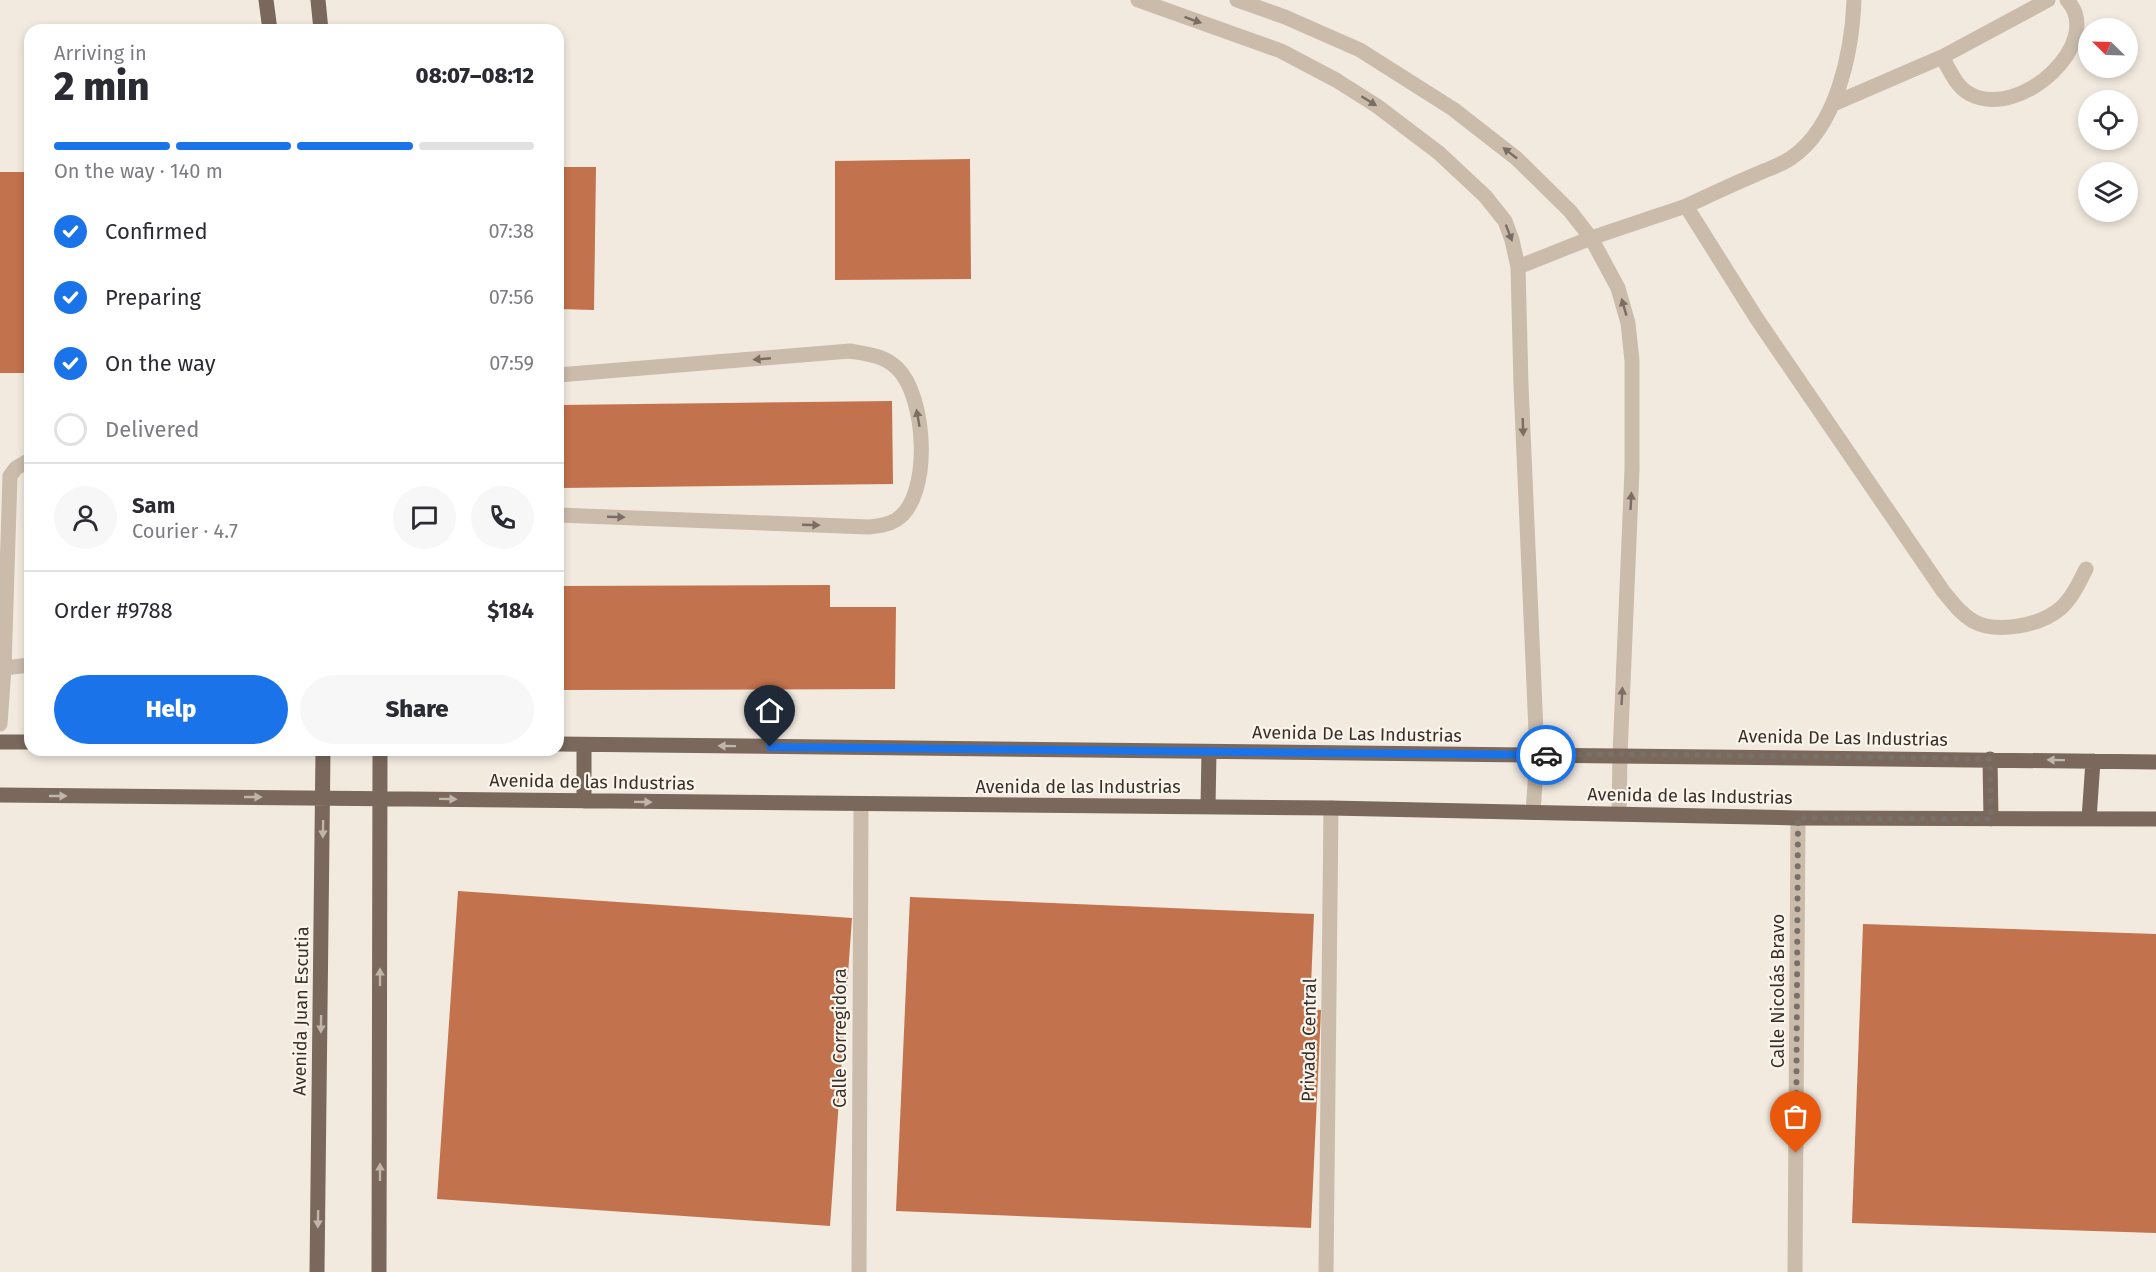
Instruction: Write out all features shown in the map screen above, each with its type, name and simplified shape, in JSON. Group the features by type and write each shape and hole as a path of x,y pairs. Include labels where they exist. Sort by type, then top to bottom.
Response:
{"main road":[{"path":"266,0 269,24"},
{"path":"318,0 320,24"},
{"path":"0,742 24,742"},
{"name":"Avenida De Las Industrias","path":"564,744 1209,752 1620,754 2156,762"},
{"path":"584,744 584,801"},
{"path":"1208,807 1209,752"},
{"name":"Avenida Juan Escutia","path":"317,1272 323,756"},
{"path":"379,1272 380,756"},
{"path":"1990,759 1991,819"},
{"path":"2089,819 2092,761"},
{"name":"Avenida de las Industrias","path":"0,795 1331,808 1798,818 2156,819"}],"street":[{"path":"1138,0 1281,51 1336,80 1377,106 1439,153 1485,196 1505,221 1518,267 1536,755 1533,812"},
{"path":"1237,0 1285,17 1360,50 1453,109 1516,158 1570,211 1591,238 1618,288 1628,323 1632,361 1632,469 1620,754 1620,814"},
{"path":"1518,267 1591,238 1686,206 1791,158 1823,125 1833,104 1847,54 1854,0"},
{"path":"1833,104 1942,57 2048,0"},
{"path":"1942,57 1959,85 1970,94 1996,99 2015,97 2048,78 2069,49 2077,32 2076,15 2067,0"},
{"path":"1686,206 1757,319 1943,591 1960,611 1973,621 1992,628 2015,627 2040,620 2060,609 2076,590 2086,569"},
{"path":"564,375 850,351 885,359 899,369 918,412 921,439 917,482 913,496 897,520 885,525 869,527 564,515"},
{"path":"0,724 10,476 16,468 24,463"},
{"path":"4,668 24,666"},
{"name":"Calle Corregidora","path":"859,1272 861,805"},
{"name":"Privada Central","path":"1326,1272 1331,808"},
{"name":"Calle Nicolás Bravo","path":"1795,1272 1798,818"}],"building":[{"path":"970,159 971,279 835,280 835,161"},
{"path":"564,167 596,167 594,310 564,309"},
{"path":"0,172 24,172 24,373 0,373"},
{"path":"892,401 893,484 564,488 564,405"},
{"path":"830,585 830,607 896,607 895,689 564,690 564,586"},
{"path":"458,891 852,918 830,1226 437,1199"},
{"path":"910,897 1314,914 1310,1009 1321,1010 1311,1228 896,1211"},
{"path":"1863,924 2156,934 2156,1233 1852,1223"}],"way so far":[{"path":"1546,755 1990,759 1991,819 1798,818 1796,1153"}],"route":[{"path":"770,747 1546,755"}]}
